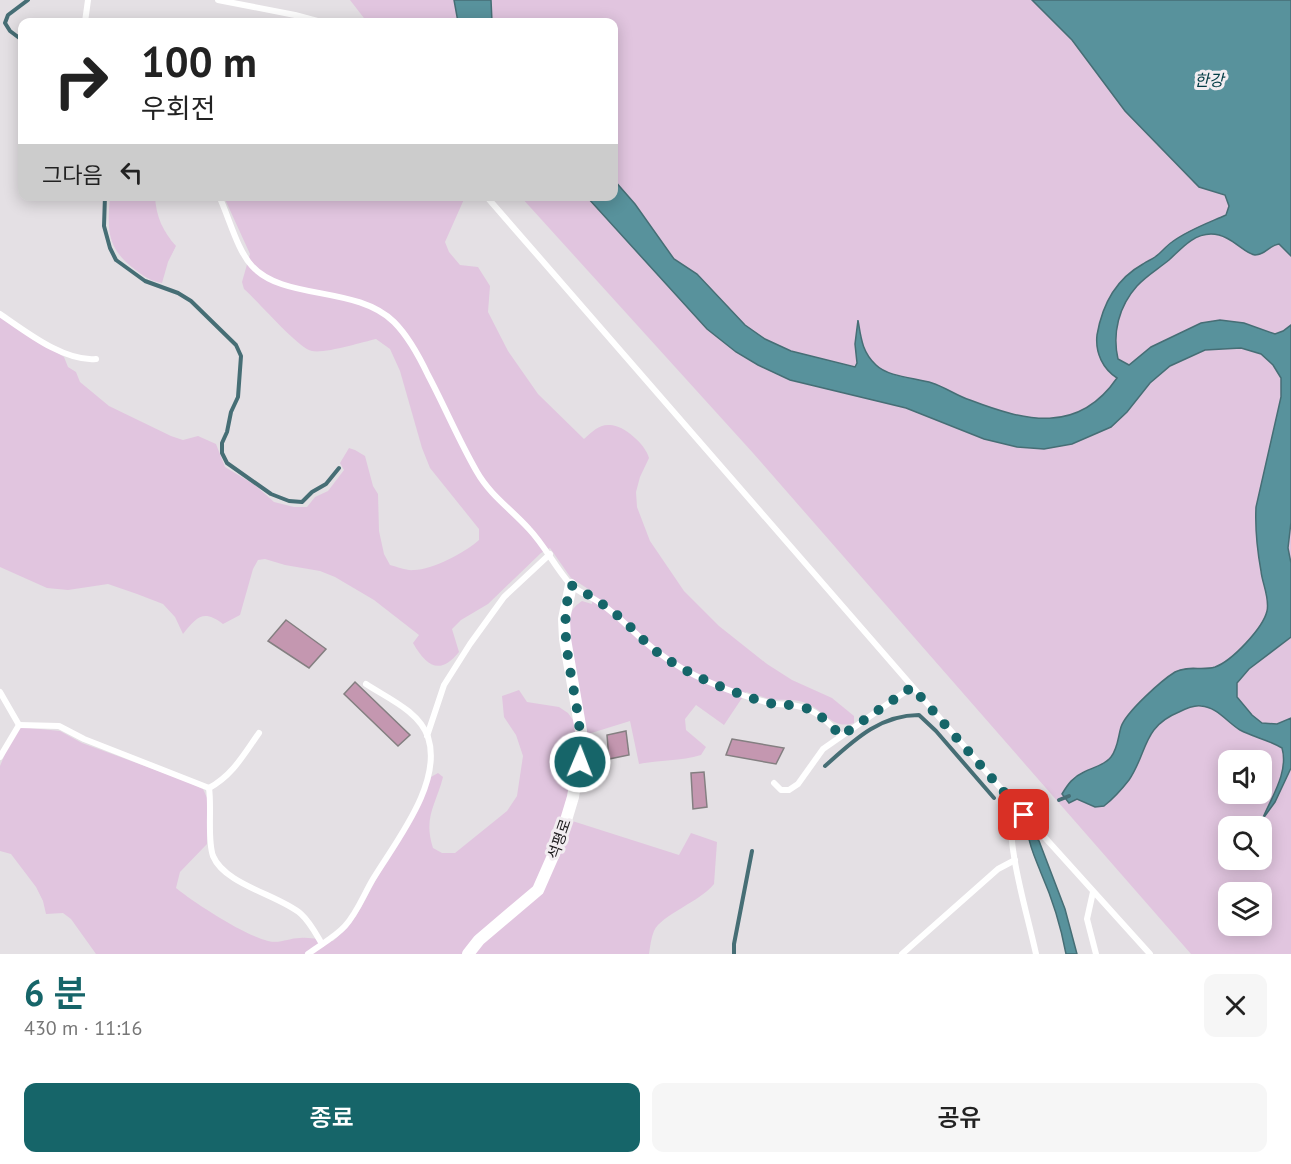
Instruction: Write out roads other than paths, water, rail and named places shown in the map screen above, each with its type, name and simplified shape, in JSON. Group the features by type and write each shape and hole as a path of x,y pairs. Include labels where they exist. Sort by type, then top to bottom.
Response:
{"street":[{"name":"석평로","path":"468,954 478,940 538,890 560,840 573,797 581,747 581,731 565,639 564,620 571,585"}],"lane":[{"path":"86,18 88,0"},
{"path":"218,0 306,18"},
{"path":"221,201 243,252 251,266 262,274 274,281 291,286 359,302 392,320 405,333 478,474 550,554 571,585 601,603 646,643 675,664 717,685 748,697 810,710 828,722 841,736"},
{"path":"490,201 912,687 1149,954"},
{"path":"0,314 30,334 69,355 80,359 96,358"},
{"path":"428,736 444,685 470,644 504,597 550,554"},
{"path":"308,954 345,926 408,824 427,780 431,760 428,736 420,723 410,712 366,684"},
{"path":"774,783 781,790 789,790 798,784 817,754 912,687"},
{"path":"0,692 19,725"},
{"path":"0,758 19,725"},
{"path":"19,725 59,726 84,739 209,788 223,781 259,733"},
{"path":"209,788 211,844 216,863 245,884 301,914 322,944"},
{"path":"1011,800 1010,829 1015,860 1036,954"},
{"path":"902,954 998,869 1015,860"},
{"path":"1093,892 1087,919 1096,954"}],"water":[{"path":"454,0 491,0 492,18 457,18"},
{"name":"한강","path":"1032,0 1291,0 1291,256 1279,244 1255,255 1225,237 1211,234 1199,237 1188,243 1137,286 1121,311 1116,339 1118,359 1129,365 1151,347 1201,323 1220,320 1244,323 1275,334 1291,325 1291,522 1288,548 1291,563 1291,637 1249,669 1237,683 1237,697 1262,723 1277,724 1291,718 1291,768 1275,802 1265,816 1269,804 1272,804 1281,776 1284,757 1282,748 1240,730 1217,712 1201,706 1184,710 1158,725 1147,741 1129,780 1104,806 1095,807 1077,799 1069,803 1062,794 1077,776 1111,757 1124,721 1154,689 1180,670 1210,668 1222,664 1246,643 1264,618 1267,601 1257,547 1256,507 1281,397 1281,378 1273,365 1261,354 1241,348 1205,350 1170,366 1150,383 1127,412 1111,427 1072,444 1044,449 1017,447 984,439 906,408 790,380 758,365 736,352 707,329 591,201 618,201 618,185 635,204 674,259 697,274 745,325 765,339 791,351 855,367 858,320 868,355 881,369 902,377 932,383 965,398 1011,413 1030,417 1068,416 1102,396 1117,378 1101,360 1097,348 1097,335 1102,314 1118,285 1133,270 1155,257 1178,238 1226,215 1229,206 1225,195 1199,187 1125,111 1072,40"},
{"path":"1029,830 1039,841 1065,909 1077,954 1066,954 1052,902 1030,844"}],"waterway":[{"path":"18,37 5,23 8,15 28,0"},
{"path":"105,201 104,226 116,260 145,281 178,293 191,301 236,345 241,356 238,397 222,443 222,453 227,463 271,494 289,501 302,502 312,492 326,484 339,468"},
{"path":"825,766 856,739 879,725 891,719 919,715 936,731 994,798"},
{"path":"1059,800 1069,796"},
{"path":"734,954 752,851"}]}
